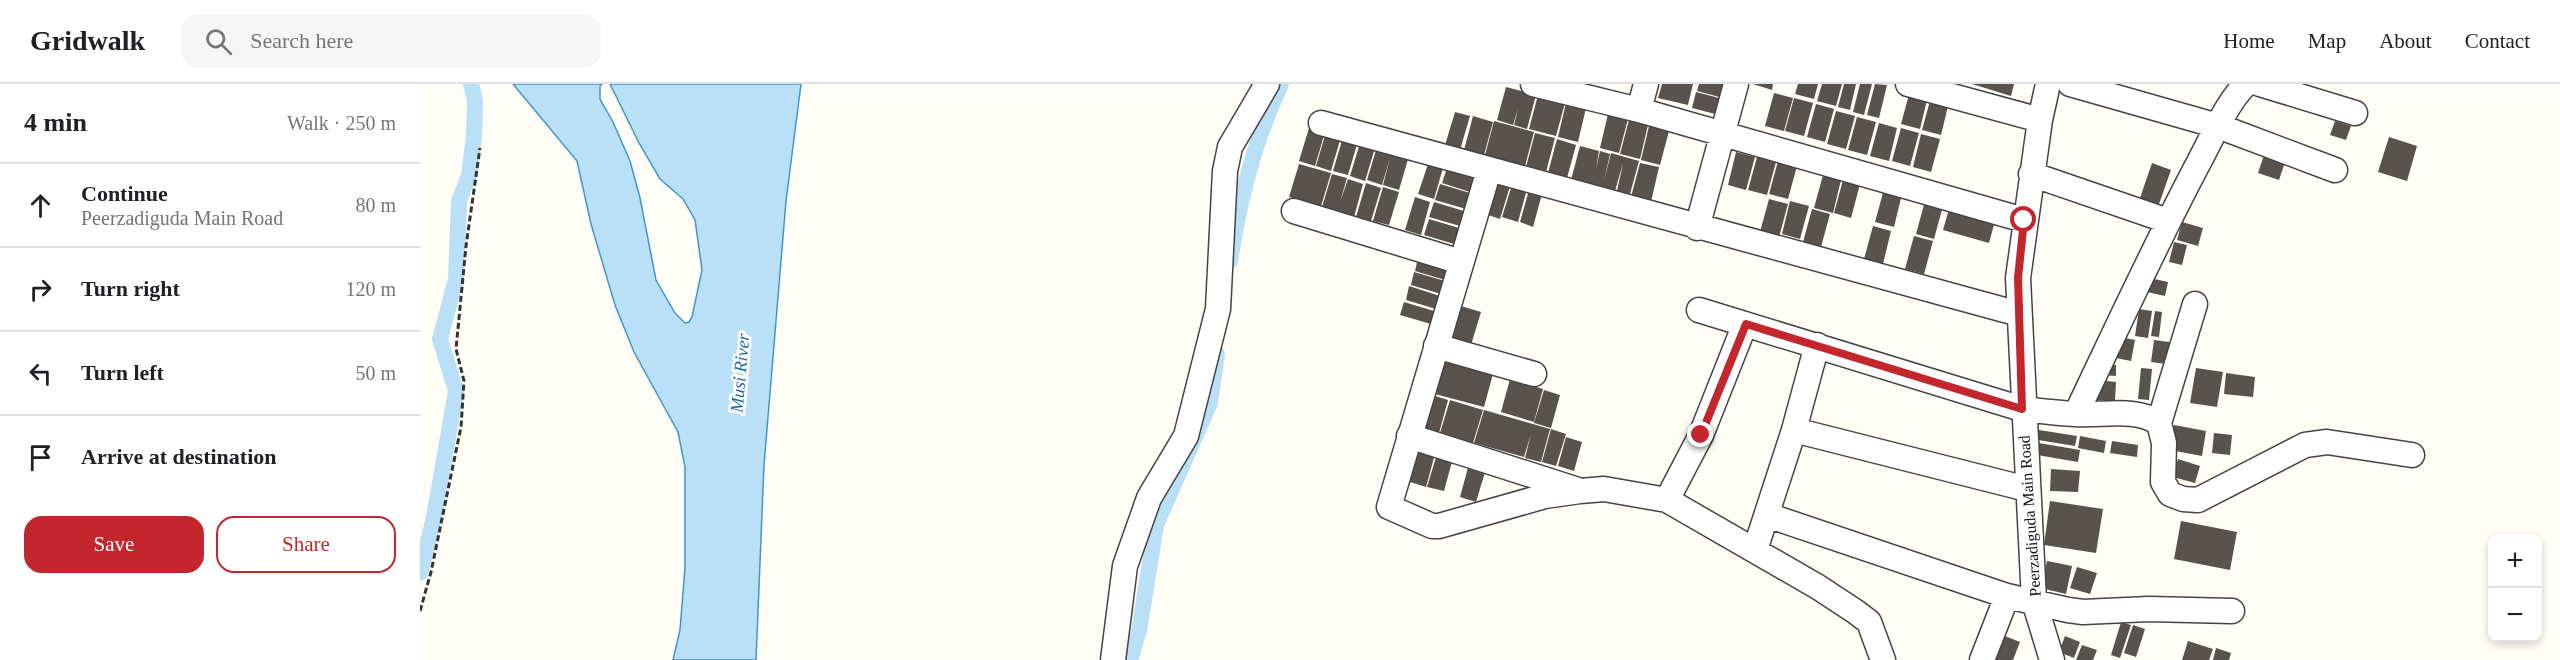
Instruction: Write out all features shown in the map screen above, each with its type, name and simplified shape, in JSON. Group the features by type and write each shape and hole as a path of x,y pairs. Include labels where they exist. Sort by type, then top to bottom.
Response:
{"street":[{"path":"1113,660 1125,566 1149,498 1186,436 1218,309 1225,171 1230,147 1268,84"},
{"path":"1533,84 1639,110 2024,220"},
{"path":"1639,110 1646,84"},
{"path":"1698,228 1736,84"},
{"path":"1908,84 2040,120"},
{"name":"Peerzadiguda Main Road","path":"2048,84 2031,174 2018,278 2022,409 2034,601 2052,660"},
{"path":"2070,84 2218,126 2336,170"},
{"path":"2076,414 2168,221 2218,126 2246,84"},
{"path":"2260,84 2355,112"},
{"path":"1321,123 2019,314"},
{"path":"1489,170 1389,507 1432,526 1445,525 1545,496 1580,491 1604,489 1667,500 1818,587 1869,622 1883,660"},
{"path":"2031,174 2168,221"},
{"path":"1294,210 1461,262"},
{"path":"2195,304 2159,423 2164,443 2163,482 2170,494 2183,499 2198,500 2304,444 2327,442 2412,455"},
{"path":"1699,310 2022,409 2076,414 2136,414 2149,417 2159,423"},
{"path":"1667,500 1701,435 1746,324"},
{"path":"1755,550 1794,429 1817,345"},
{"path":"1436,346 1534,374"},
{"path":"1794,429 2027,489"},
{"path":"1409,436 1580,491"},
{"path":"1767,515 2007,596 2084,612 2149,609 2232,611"},
{"path":"1982,660 2007,596"}],"path":[{"path":"420,611 431,572 461,427 464,381 456,349 466,246 480,148"}],"water":[{"name":"Musi River","path":"513,84 602,84 600,99 630,161 640,198 656,280 675,313 685,323 689,322 692,317 702,270 695,220 683,199 660,179 639,143 610,84 801,84 786,201 764,465 756,660 673,660 680,630 685,568 685,467 678,432 634,352 615,305 591,224 577,161"}],"building":[{"path":"1662,84 1693,84 1688,105 1658,98"},
{"path":"1699,84 1731,84 1727,99 1697,91"},
{"path":"1753,84 1773,84 1772,90"},
{"path":"1798,84 1818,84 1814,99 1795,94"},
{"path":"1822,84 1842,84 1836,106 1817,101"},
{"path":"1844,84 1856,84 1850,110 1838,107"},
{"path":"1860,84 1872,84 1864,115 1853,112"},
{"path":"1875,84 1887,85 1879,118 1867,115"},
{"path":"1972,84 2014,84 2011,96"},
{"path":"1506,87 1536,95 1527,129 1514,125 1518,109 1513,125 1497,120"},
{"path":"1910,91 1928,96 1920,129 1901,124"},
{"path":"1696,92 1727,100 1723,116 1692,108"},
{"path":"1774,93 1793,98 1784,131 1765,126"},
{"path":"1538,95 1565,103 1556,136 1529,129"},
{"path":"1931,97 1949,102 1941,135 1922,130"},
{"path":"1794,98 1813,103 1804,136 1785,131"},
{"path":"1566,103 1586,108 1578,142 1558,137"},
{"path":"1816,104 1834,109 1825,142 1807,137"},
{"path":"1836,111 1855,116 1846,149 1827,144"},
{"path":"1455,112 1470,116 1460,150 1445,145"},
{"path":"1608,114 1628,119 1619,153 1600,148"},
{"path":"1473,116 1493,122 1484,155 1464,150"},
{"path":"1857,117 1876,122 1867,155 1848,150"},
{"path":"1629,120 1648,125 1640,159 1620,154"},
{"path":"1494,121 1534,132 1525,166 1485,155"},
{"path":"2335,121 2351,126 2346,140 2330,135"},
{"path":"1879,123 1897,128 1889,161 1870,156"},
{"path":"1649,126 1669,131 1660,165 1641,160"},
{"path":"1309,128 1325,132 1315,166 1299,161"},
{"path":"1901,128 1919,133 1910,166 1892,161"},
{"path":"1326,132 1341,137 1331,171 1316,166"},
{"path":"1535,133 1555,138 1546,172 1526,167"},
{"path":"1921,134 1940,139 1931,172 1913,167"},
{"path":"1343,137 1358,141 1348,175 1333,171"},
{"path":"2389,137 2417,146 2407,181 2378,172"},
{"path":"1557,139 1576,145 1567,178 1548,173"},
{"path":"1360,143 1375,148 1365,181 1350,176"},
{"path":"1580,146 1599,151 1596,169 1600,151 1610,154 1604,181 1611,153 1639,161 1630,194 1617,191 1623,163 1615,191 1571,180"},
{"path":"1377,147 1409,156 1399,190 1383,185 1390,158 1382,185 1367,180"},
{"path":"1736,152 1755,157 1746,190 1728,185"},
{"path":"2264,155 2285,162 2279,180 2258,173"},
{"path":"1757,157 1776,162 1767,195 1748,190"},
{"path":"1778,161 1797,166 1788,199 1769,194"},
{"path":"1640,163 1659,167 1651,202 1631,197"},
{"path":"2152,163 2171,170 2159,204 2140,198"},
{"path":"1299,164 1331,173 1321,206 1289,197"},
{"path":"1428,164 1443,168 1434,199 1418,194"},
{"path":"1447,168 1474,177 1470,192 1442,183"},
{"path":"1332,174 1347,178 1340,202 1348,179 1363,184 1354,217 1322,207"},
{"path":"1823,175 1841,180 1833,213 1814,208"},
{"path":"1843,180 1860,184 1851,218 1834,213"},
{"path":"1494,182 1510,186 1500,219 1485,214"},
{"path":"1366,183 1381,188 1371,221 1356,217"},
{"path":"1440,184 1470,193 1466,209 1435,200"},
{"path":"1512,185 1527,189 1518,222 1502,217"},
{"path":"1383,187 1399,192 1389,225 1373,221"},
{"path":"1884,189 1902,194 1894,227 1875,222"},
{"path":"1529,190 1542,194 1533,227 1520,222"},
{"path":"1415,197 1430,202 1421,235 1405,230"},
{"path":"1769,199 1788,204 1779,237 1760,232"},
{"path":"1790,201 1809,206 1800,239 1782,234"},
{"path":"1925,201 1943,206 1934,239 1916,234"},
{"path":"1434,202 1464,211 1460,226 1429,217"},
{"path":"1812,209 1830,214 1821,247 1803,242"},
{"path":"1949,209 1995,221 1989,243 1943,230"},
{"path":"1429,219 1459,228 1454,244 1424,235"},
{"path":"2182,222 2203,228 2198,246 2177,240"},
{"path":"1873,226 1891,231 1883,264 1864,259"},
{"path":"1914,236 1933,241 1924,274 1905,269"},
{"path":"2174,242 2187,245 2182,265 2169,262"},
{"path":"1418,258 1449,267 1445,280 1415,271"},
{"path":"1414,272 1445,281 1441,294 1411,285"},
{"path":"2150,278 2168,282 2165,296 2147,292"},
{"path":"1409,286 1440,296 1436,309 1406,300"},
{"path":"1404,302 1434,311 1431,324 1400,315"},
{"path":"1461,306 1481,312 1471,345 1452,338"},
{"path":"2139,309 2152,311 2148,338 2135,336"},
{"path":"2155,311 2162,312 2159,337 2151,336"},
{"path":"2115,336 2135,340 2131,361 2111,357"},
{"path":"2154,340 2177,343 2174,365 2151,362"},
{"path":"1441,360 1493,374 1484,407 1431,393"},
{"path":"2102,364 2116,365 2116,376 2101,375"},
{"path":"2141,368 2152,369 2149,400 2138,399"},
{"path":"2196,368 2223,372 2217,407 2190,403"},
{"path":"2226,373 2255,377 2253,397 2224,394"},
{"path":"1510,379 1543,389 1534,422 1501,412"},
{"path":"2098,380 2116,382 2115,401 2097,400"},
{"path":"1544,390 1560,395 1551,428 1534,423"},
{"path":"1432,395 1448,400 1439,433 1423,428"},
{"path":"1450,400 1483,410 1473,443 1440,433"},
{"path":"1484,410 1550,429 1541,462 1525,458 1531,434 1524,457 1474,443"},
{"path":"2174,425 2206,431 2202,456 2170,450"},
{"path":"1551,429 1566,434 1556,466 1542,462"},
{"path":"2039,430 2077,436 2075,446 2038,440"},
{"path":"2214,433 2232,435 2230,455 2212,453"},
{"path":"2080,436 2106,441 2104,453 2078,448"},
{"path":"1566,437 1582,442 1574,471 1558,466"},
{"path":"2112,441 2138,445 2137,457 2110,453"},
{"path":"2039,443 2080,450 2078,462 2037,455"},
{"path":"1419,449 1435,454 1426,487 1410,482"},
{"path":"1437,454 1453,458 1444,491 1427,487"},
{"path":"2178,459 2200,466 2195,483 2173,477"},
{"path":"1469,464 1486,469 1476,502 1460,497"},
{"path":"2051,469 2080,471 2078,492 2050,491"},
{"path":"2050,501 2103,509 2096,553 2044,545"},
{"path":"2181,521 2237,532 2230,570 2174,559"},
{"path":"2047,561 2072,566 2066,594 2041,588"},
{"path":"2077,567 2097,573 2090,594 2070,588"},
{"path":"2121,622 2131,625 2120,658 2111,655"},
{"path":"2133,625 2145,629 2136,657 2124,653"},
{"path":"2000,634 2020,642 2013,660 1993,660"},
{"path":"2065,636 2080,642 2074,658 2059,652"},
{"path":"2188,641 2213,649 2209,660 2182,660"},
{"path":"2082,645 2097,650 2093,660 2076,660"},
{"path":"2216,648 2231,653 2229,660 2213,660"}],"waterway":[{"path":"420,573 434,517 456,391 440,339 456,279 459,201 469,175 474,136 475,101 471,84"},
{"path":"1230,261 1249,171 1263,127 1281,84"},
{"path":"1130,660 1139,631 1156,525 1210,403 1217,354"}],"route":[{"path":"1701,435 1746,324 2022,409 2018,278 2024,220"}]}
